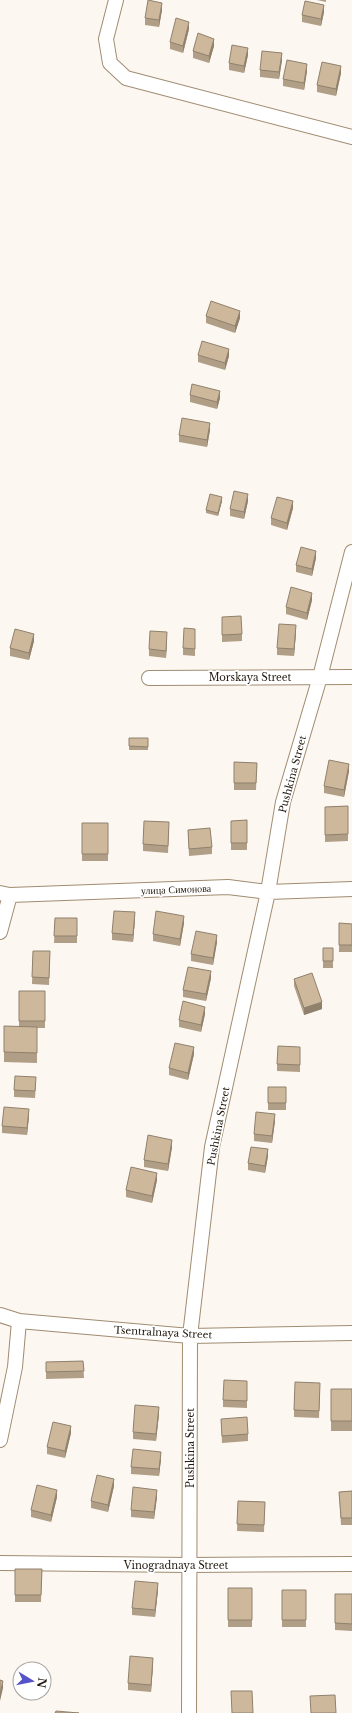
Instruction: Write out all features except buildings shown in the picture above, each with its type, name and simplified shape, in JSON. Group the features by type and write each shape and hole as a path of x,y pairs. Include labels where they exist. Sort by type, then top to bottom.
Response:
{"street":[{"path":"116,0 106,40 110,63 126,78 352,137"},
{"name":"Pushkina Street","path":"189,1713 190,1336 212,1147 268,892 283,802 320,677 352,552"},
{"name":"Morskaya Street","path":"149,678 352,676"},
{"name":"улица Симонова","path":"5,894 228,887 268,892 352,889"},
{"path":"0,932 5,894"},
{"name":"Tsentralnaya Street","path":"0,1315 19,1321 190,1336 352,1333"},
{"path":"0,1440 15,1367 19,1321"},
{"name":"Vinogradnaya Street","path":"0,1563 189,1565 352,1564"}]}
